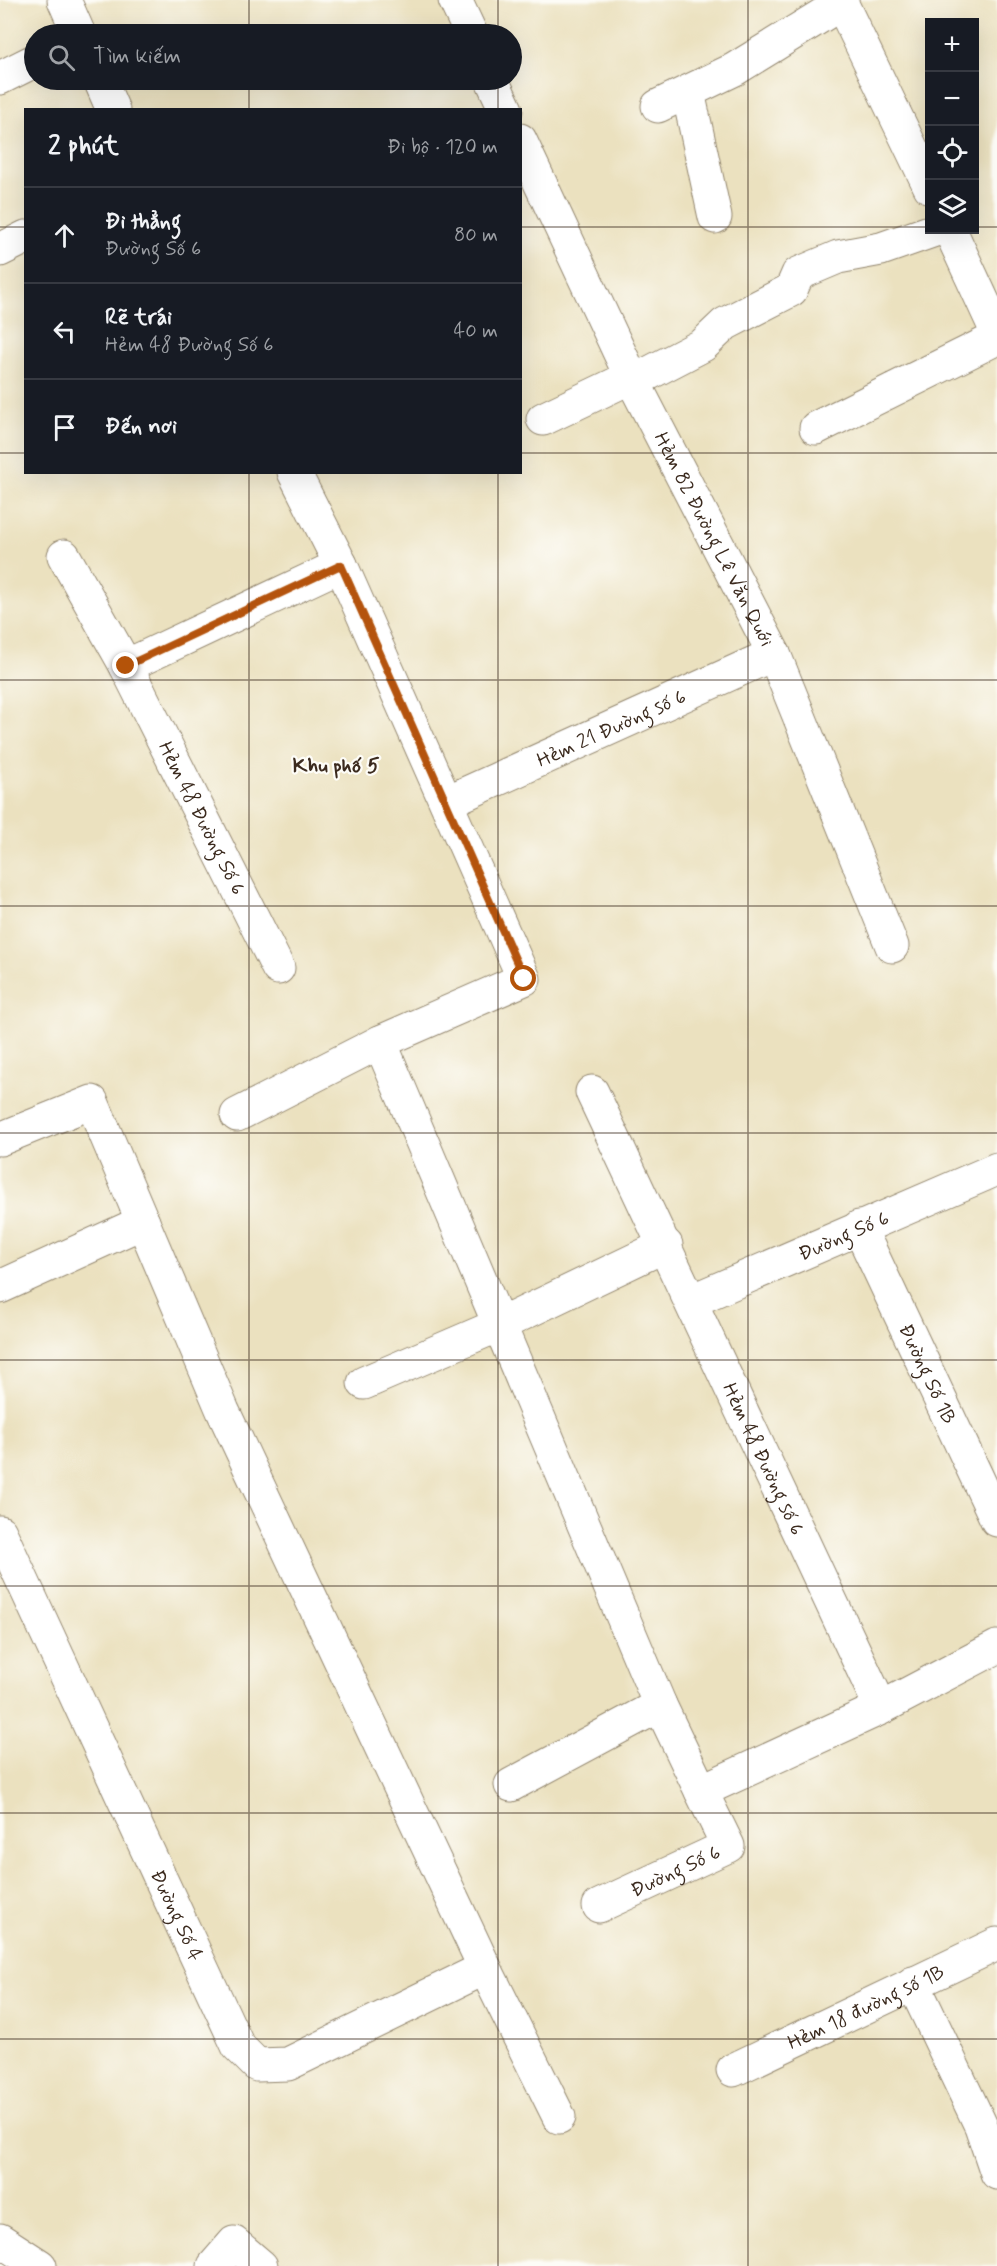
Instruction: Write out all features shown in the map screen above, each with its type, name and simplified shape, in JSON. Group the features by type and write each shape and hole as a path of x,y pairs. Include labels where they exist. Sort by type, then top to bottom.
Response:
{"street":[{"path":"64,0 75,24"},
{"path":"455,0 466,24"},
{"path":"658,106 735,69 841,1 927,180"},
{"path":"0,78 24,66"},
{"path":"104,90 112,108"},
{"path":"497,90 505,108"},
{"path":"688,92 715,217"},
{"name":"Hẻm 82 Đường Lê Văn Quới","path":"522,144 633,379 774,654 892,946"},
{"path":"543,419 703,345 725,324 791,290 798,273 838,257 881,249 925,234"},
{"path":"952,234 997,332"},
{"path":"0,250 24,238"},
{"path":"816,428 997,338"},
{"path":"237,1115 380,1042 524,979 341,565 295,474"},
{"name":"Hẻm 48 Đường Số 6","path":"64,556 126,666 278,968"},
{"path":"126,666 341,565"},
{"name":"Hẻm 21 Đường số 6","path":"447,802 774,654"},
{"path":"380,1042 660,1705 701,1791 881,1708 997,1647"},
{"name":"Hẻm 48 Đường số 6","path":"592,1092 666,1245 881,1708"},
{"path":"0,1139 92,1102 222,1411 485,1968 559,2117"},
{"name":"Đường Số 6","path":"691,1301 859,1227 997,1170"},
{"path":"0,1287 143,1222"},
{"name":"Đường Số 1B","path":"859,1227 997,1520"},
{"path":"364,1383 499,1325 666,1245"},
{"name":"Đường Số 4","path":"0,1532 238,2046 257,2065 288,2064 485,1968"},
{"path":"511,1785 660,1705"},
{"name":"Đường Số 6","path":"599,1906 728,1846 701,1791"},
{"name":"Hẻm 18 đường số 1B","path":"734,2070 997,1944"},
{"path":"913,1983 981,2126 997,2173"},
{"path":"0,2240 40,2266"},
{"path":"214,2266 234,2243 261,2266"}],"district":[{"name":"Khu phố 5","path":"336,765"}],"route":[{"path":"126,666 341,565 524,979"}]}
